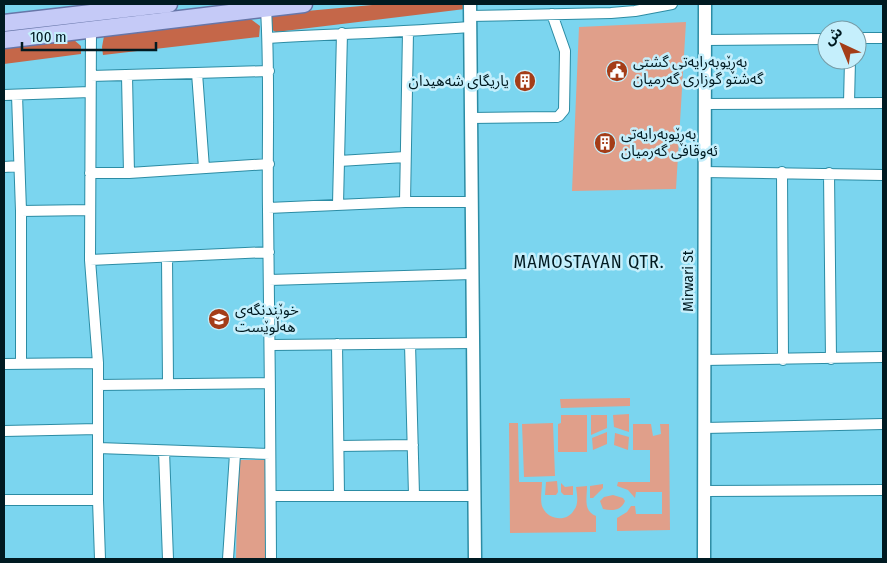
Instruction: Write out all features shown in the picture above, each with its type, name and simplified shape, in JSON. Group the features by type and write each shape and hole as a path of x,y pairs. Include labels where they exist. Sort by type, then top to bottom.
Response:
{"main road":[{"path":"4,24 78,9 168,4"},
{"path":"4,40 304,4"}],"street":[{"path":"268,38 408,32 470,15 634,12 672,4"},
{"name":"Mirwari St","path":"704,559 705,4"},
{"path":"266,9 268,38 268,208 271,345 269,383 271,559"},
{"path":"471,118 556,117 562,113 564,110 565,51 552,14"},
{"path":"470,15 475,559"},
{"path":"91,29 90,260 98,364 100,559"},
{"path":"405,202 408,32"},
{"path":"338,204 342,34"},
{"path":"867,38 883,38"},
{"path":"705,40 817,39"},
{"path":"849,103 850,70"},
{"path":"91,76 268,71"},
{"path":"196,73 204,168"},
{"path":"127,76 129,172"},
{"path":"4,95 90,92"},
{"path":"17,95 21,211 21,363"},
{"path":"704,104 883,103"},
{"path":"339,161 405,157"},
{"path":"90,173 269,164"},
{"path":"4,166 19,166"},
{"path":"704,172 883,175"},
{"path":"782,172 783,360"},
{"path":"829,173 831,359"},
{"path":"268,208 405,202 472,202"},
{"path":"21,211 90,210"},
{"path":"90,260 269,252"},
{"path":"167,257 168,383"},
{"path":"269,280 472,274"},
{"path":"271,345 473,343"},
{"path":"337,344 339,495"},
{"path":"410,344 414,495"},
{"path":"704,360 883,357"},
{"path":"4,364 98,364"},
{"path":"98,384 269,383"},
{"path":"704,428 883,424"},
{"path":"4,431 98,429"},
{"path":"339,446 413,446"},
{"path":"98,448 270,454"},
{"path":"164,451 168,559"},
{"path":"228,559 235,454"},
{"path":"704,490 883,490"},
{"path":"271,496 474,496"},
{"path":"4,500 98,500"}],"shaded area":[{"path":"383,4 463,4 465,9 276,32 272,30 271,17 274,14"},
{"path":"248,17 260,26 259,37 103,55 104,36"},
{"path":"686,22 676,189 572,191 579,27"},
{"path":"74,40 81,46 81,54 4,64 4,49"},
{"path":"630,398 630,406 561,408 560,399"},
{"path":"629,414 629,432 614,427 613,415"},
{"path":"561,415 587,415 587,452 558,452 558,424 561,423"},
{"path":"591,415 607,415 607,428 591,435"},
{"path":"509,423 518,423 519,482 542,482 542,506 548,514 557,518 567,517 571,514 577,505 576,487 587,486 587,507 596,516 596,532 510,533"},
{"path":"553,423 555,476 524,477 522,424"},
{"path":"633,424 651,424 653,436 661,434 660,424 669,424 670,530 617,531 617,518 627,512 631,506 635,506 636,514 662,514 662,492 636,492 635,498 628,490 617,486 618,482 650,482 650,450 633,450"},
{"path":"607,432 607,444 593,450 592,438"},
{"path":"615,433 629,437 628,450 614,445"},
{"path":"238,460 268,460 266,559 236,559"},
{"path":"557,481 558,492 556,495 545,495 546,482"},
{"path":"561,483 565,487 573,486 573,495 564,495 561,492"},
{"path":"603,484 603,488 593,498 590,498 590,486"},
{"path":"613,495 623,498 625,501 621,507 616,510 603,509 600,501 604,497"}],"place":[{"name":"بەڕێوبەرایەتی گشتی گەشتو گوزاری گەرمیان","path":"617,71"},
{"name":"یاریگای شەهیدان","path":"525,81"},
{"name":"بەڕێوبەرایەتی ئەوقافی گەرمیان","path":"605,143"},
{"name":"خوێندنگەی هەڵوێست","path":"219,319"}],"district":[{"name":"MAMOSTAYAN QTR.","path":"589,262"}]}
